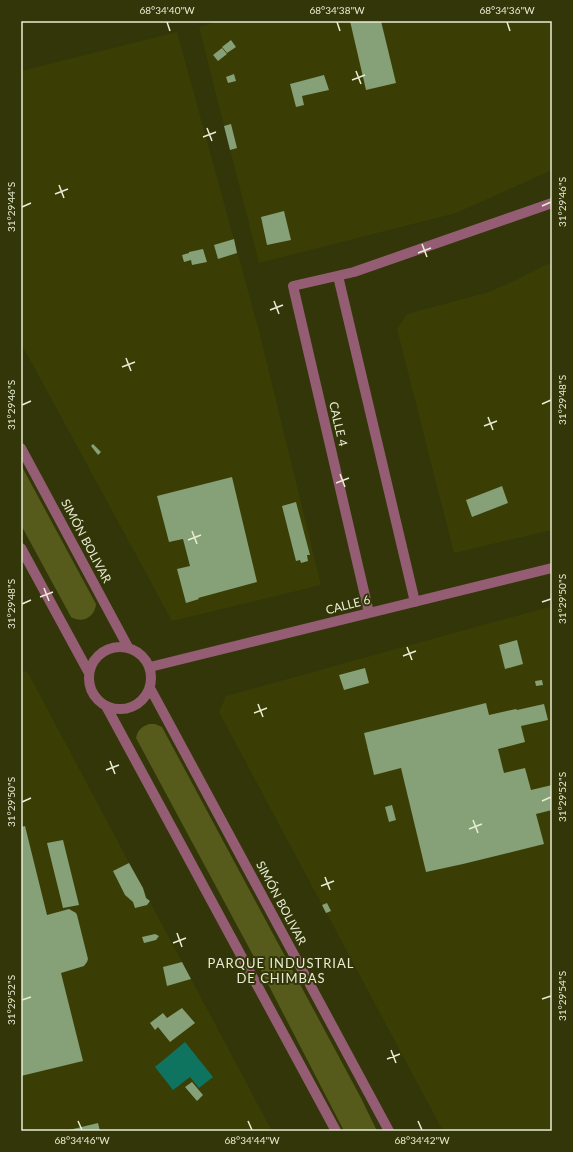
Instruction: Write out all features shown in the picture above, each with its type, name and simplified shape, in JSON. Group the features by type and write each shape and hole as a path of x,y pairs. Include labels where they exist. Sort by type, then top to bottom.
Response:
{"street":[{"name":"CALLE 4","path":"368,613 293,286 354,272 552,203"},
{"path":"338,276 415,602"},
{"name":"SIMÓN BOLIVAR","path":"21,448 128,647"},
{"path":"21,548 89,673"},
{"name":"CALLE 6","path":"150,667 552,568"},
{"path":"119,646 128,647 142,654 150,667 152,674 150,688 143,699 133,706 124,709 115,709 106,706 94,696 89,681 89,673 91,665 96,657 103,652 119,646"},
{"name":"SIMÓN BOLIVAR","path":"150,688 389,1131"},
{"path":"106,706 336,1131"}],"shaded area":[{"path":"219,21 552,21 552,170 456,213 259,263 199,27"},
{"path":"177,32 259,331 321,585 172,621 21,343 21,71"},
{"path":"552,262 552,530 454,553 397,329 407,314 489,292"},
{"path":"21,465 96,604 91,616 87,618 79,620 71,617 21,525"},
{"path":"552,606 552,1131 443,1131 219,712 226,696"},
{"path":"27,671 272,1131 21,1131 21,672"},
{"path":"149,724 155,724 162,727 361,1098 377,1131 344,1131 254,957 136,738 140,729"}],"water":[{"path":"185,1042 213,1077 199,1088 190,1077 173,1090 155,1067"}],"building":[{"path":"350,21 381,21 396,83 366,90"},
{"path":"231,40 236,47 227,53 222,47"},
{"path":"222,48 227,54 218,61 213,55"},
{"path":"234,74 236,81 228,83 226,77"},
{"path":"324,75 329,90 302,96 304,105 296,107 290,84"},
{"path":"231,124 237,148 230,150 224,126"},
{"path":"284,211 291,240 267,245 261,217"},
{"path":"234,239 237,253 218,259 214,245"},
{"path":"203,249 207,262 192,265 191,260 184,262 182,255"},
{"path":"93,444 101,452 98,455 91,446"},
{"path":"232,477 257,582 198,598 199,599 186,603 177,569 190,566 183,539 169,542 157,496"},
{"path":"502,486 508,503 472,517 466,500"},
{"path":"296,502 310,555 307,555 308,561 301,563 300,560 296,561 282,506"},
{"path":"517,640 523,664 505,669 499,645"},
{"path":"365,668 369,683 344,690 339,675"},
{"path":"542,680 543,685 536,686 535,681"},
{"path":"486,703 489,715 544,704 548,720 521,726 525,742 498,749 504,773 525,768 531,790 552,785 552,810 536,814 544,844 426,872 401,768 374,775 364,733"},
{"path":"392,805 396,820 389,822 385,807"},
{"path":"25,826 47,915 69,909 76,913 88,959 84,966 61,973 83,1061 21,1076 21,827"},
{"path":"63,840 79,905 63,908 47,843"},
{"path":"129,863 143,888 146,898 150,901 147,905 135,908 133,902 125,895 113,871"},
{"path":"327,903 331,911 326,913 322,905"},
{"path":"155,934 159,936 156,940 144,943 142,937"},
{"path":"182,962 191,979 167,986 163,967"},
{"path":"182,1008 195,1023 170,1042 158,1027 155,1030 150,1023 163,1013 167,1018"},
{"path":"192,1082 203,1095 197,1101 185,1087"},
{"path":"98,1123 100,1131 69,1131 69,1130"}],"district":[{"name":"PARQUE INDUSTRIAL DE CHIMBAS","path":"281,970"}]}
